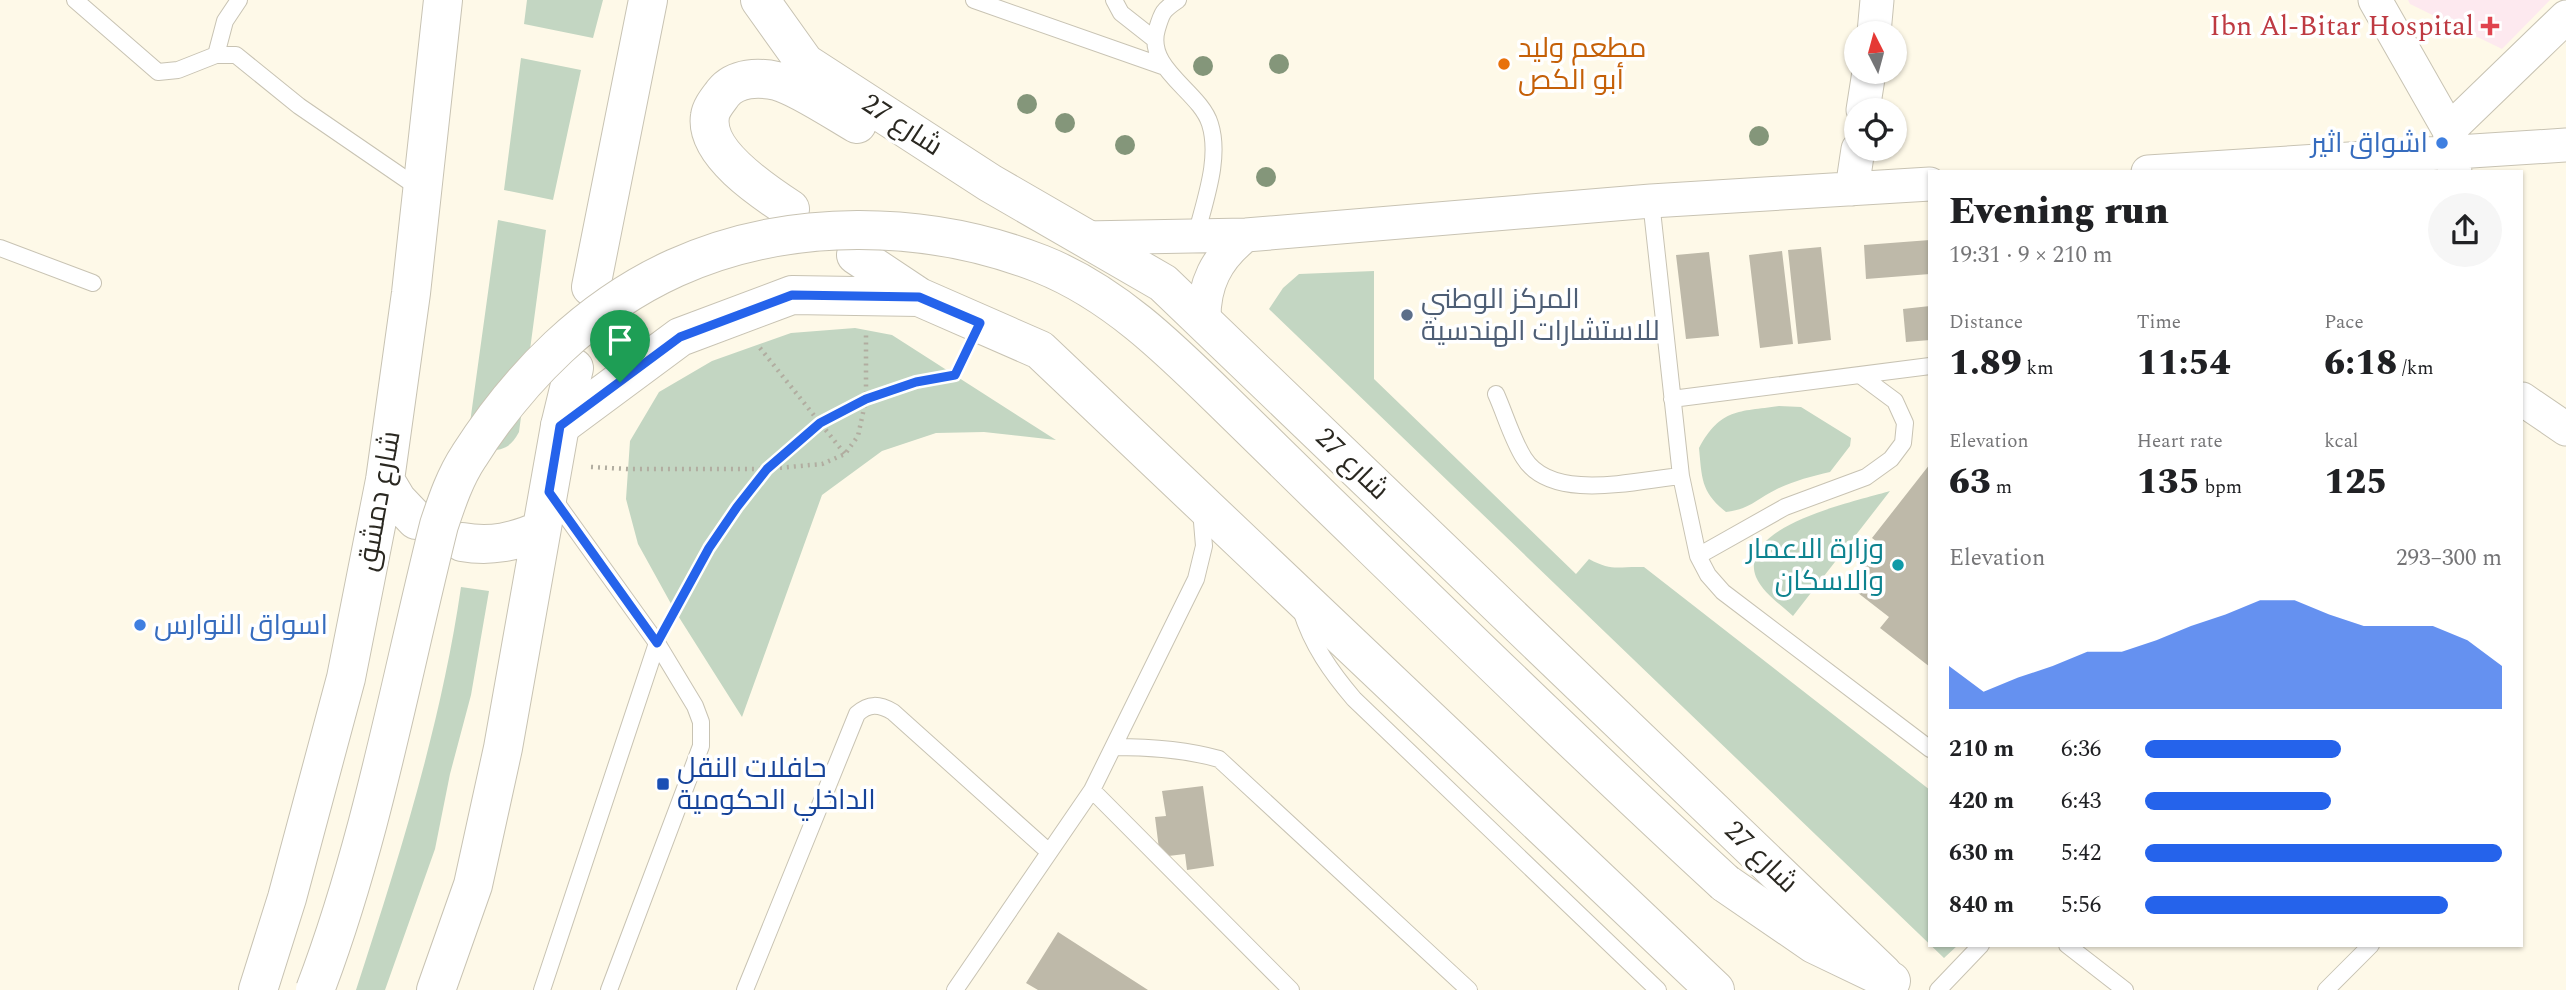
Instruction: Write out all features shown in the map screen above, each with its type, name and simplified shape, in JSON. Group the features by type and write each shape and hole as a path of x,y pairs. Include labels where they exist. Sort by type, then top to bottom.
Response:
{"main road":[{"path":"591,287 648,0"},
{"name":"شارع 27","path":"760,0 805,62 990,183 1163,283 1895,986"},
{"name":"شارع دمشق","path":"258,990 287,898 346,678 385,480 411,293 422,190 435,6"},
{"path":"790,209 731,164 716,145 710,131 710,116 716,102 727,88 744,79 780,82 906,151 990,183"},
{"path":"315,990 369,824 439,525 452,488 468,457 519,388 549,356 582,326 646,281 722,250 782,236 853,231 926,234 981,246 1042,265 1108,300 1167,346 1486,658 1725,883 1814,944 1895,986"},
{"path":"856,255 919,297 1040,349 1715,990"},
{"path":"560,426 680,337 792,295 919,297"},
{"path":"436,990 473,885 503,748 560,426 573,368"},
{"path":"385,480 397,500 416,520"},
{"path":"462,542 498,544 541,530"}],"street":[{"path":"1875,21 1877,0"},
{"path":"2375,0 2453,152"},
{"path":"2453,152 2566,18"},
{"path":"2178,170 2566,145"},
{"path":"1852,189 1856,161"},
{"path":"1084,238 1246,235 1651,201 1928,184"},
{"path":"1203,322 1203,305 1212,273 1233,245 1246,235"},
{"path":"2523,400 2566,429"}],"lane":[{"path":"75,0 158,72 178,70 216,55 236,55 299,106 422,190"},
{"path":"216,55 225,21 239,0"},
{"path":"974,0 1165,67"},
{"path":"1114,0 1121,13 1154,39 1165,67 1203,108 1211,126 1213,164 1196,236"},
{"path":"1154,39 1163,10 1178,0"},
{"path":"1651,201 1681,476 1698,556 1708,575 1723,592 1928,747"},
{"path":"0,248 93,283"},
{"path":"1672,399 1928,366"},
{"path":"1698,556 1785,507 1866,477 1891,459 1903,443 1905,423 1895,401 1860,375"},
{"path":"1496,394 1525,459 1547,479 1581,487 1681,476"},
{"path":"551,478 657,643 695,706 701,722 701,746 609,990"},
{"path":"955,990 1092,790 1114,747 1196,579 1204,546 1200,500"},
{"path":"1295,591 1307,628 1328,668 1354,699 1658,990"},
{"path":"542,990 657,643"},
{"path":"745,990 853,723 864,708 878,705 893,712 1049,852"},
{"path":"1114,747 1169,748 1219,759 1469,990"},
{"path":"1092,790 1291,990"},
{"path":"1938,990 1979,947"},
{"path":"2070,947 2125,990"},
{"path":"2326,990 2369,947"}],"path":[{"path":"551,478 628,469 767,469 822,464 845,454 858,436 866,399 868,296"},
{"path":"737,316 845,454"},
{"path":"657,643 709,548 767,469 820,423 866,399 916,382 955,375 980,323"}],"shaded area":[{"name":"Ibn Al-Bitar Hospital","path":"2408,0 2550,0 2502,49 2410,4"}],"green space":[{"path":"527,0 603,0 593,38 524,24"},
{"path":"521,58 581,70 553,200 504,190"},
{"path":"498,220 546,230 519,432 506,447 487,451 469,430"},
{"path":"1374,271 1374,379 1576,574 1589,559 1610,567 1644,567 1928,788 1928,943 1269,309 1283,288 1299,274"},
{"path":"855,328 892,335 1056,440 984,432 936,433 882,451 822,495 742,717 675,611 638,544 626,499 630,441 659,392 712,361 791,333"},
{"path":"1779,406 1801,407 1851,438 1850,446 1830,472 1790,484 1748,506 1726,512 1712,498 1704,484 1699,448 1715,425 1732,414"},
{"path":"1890,491 1793,616 1763,588 1756,577 1755,559 1764,543 1781,530 1828,509"},
{"path":"461,587 489,591 471,695 450,774 435,849 385,990 356,990 417,791 453,639"},
{"path":"1932,947 1956,947 1944,958"}],"building":[{"path":"1928,240 1928,274 1866,279 1864,245"},
{"path":"1821,247 1831,340 1798,344 1788,250"},
{"path":"1782,251 1793,344 1760,348 1749,255"},
{"path":"1709,252 1719,336 1686,339 1676,255"},
{"path":"1928,306 1928,340 1906,342 1903,309"},
{"name":"وزارة الاعمار والاسكان","path":"1928,467 1928,665 1880,628 1889,617 1849,586 1881,545 1872,538"},
{"path":"1203,786 1214,866 1187,870 1185,854 1160,857 1155,817 1166,816 1162,791"},
{"path":"1058,932 1148,990 1038,990 1026,983"}],"place":[{"name":"Ibn Al-Bitar Hospital","path":"2490,26"},
{"name":"مطعم وليد أبو الكص","path":"1504,64"},
{"name":"اشواق اثير","path":"2442,143"},
{"name":"المركز الوطني للاستشارات الهندسية","path":"1407,315"},
{"name":"وزارة الاعمار والاسكان","path":"1898,565"},
{"name":"اسواق النوارس","path":"140,625"},
{"name":"حافلات النقل الداخلي الحكومية","path":"663,784"}],"route":[{"path":"792,295 919,297 980,323 955,375 916,382 866,399 820,423 767,469 709,548 657,643 549,492 560,426 620,382 680,337 792,295"}]}
